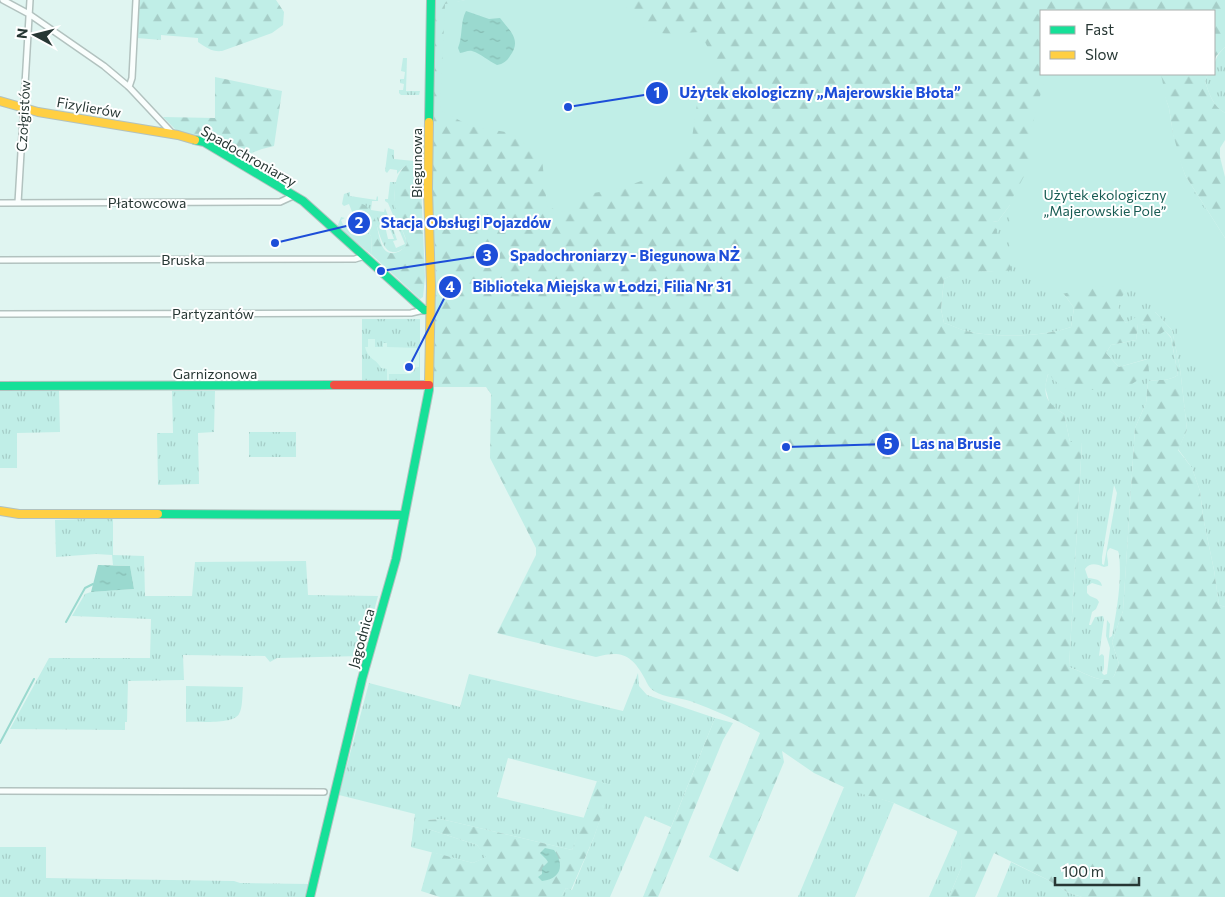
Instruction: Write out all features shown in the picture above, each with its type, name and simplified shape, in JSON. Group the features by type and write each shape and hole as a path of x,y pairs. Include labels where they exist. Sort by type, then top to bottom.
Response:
{"street":[{"path":"3,0 29,14 98,62 129,87 174,134"},
{"name":"Czołgistów","path":"18,203 30,0"},
{"path":"129,87 132,78 136,0"},
{"name":"Biegunowa","path":"429,385 427,310 430,262 428,189 431,0"},
{"name":"Fizylierów","path":"0,101 24,108 174,134"},
{"name":"Spadochroniarzy","path":"174,134 204,142 307,205 427,310"},
{"name":"Płatowcowa","path":"0,203 275,202 293,196"},
{"name":"Bruska","path":"0,260 355,259 365,256"},
{"name":"Partyzantów","path":"0,314 411,314 427,310"},
{"name":"Garnizonowa","path":"0,386 429,385"},
{"name":"Jagodnica","path":"310,897 362,679 393,573 429,385"},
{"path":"0,511 19,514 404,515"},
{"path":"0,791 324,792"}],"shaded area":[{"path":"362,319 420,319 420,381 362,382"}],"green space":[{"path":"139,0 276,0 284,12 283,25 272,33 222,51 207,48 198,42 198,38 161,35 161,40 137,38"},
{"path":"435,0 465,0 457,2 654,41 600,0 1225,0 1225,47 1215,58 1215,10 1040,10 1040,75 1079,75 1031,181 998,221 993,222 1012,270 995,272 963,271 944,279 941,309 944,323 966,331 990,335 1033,335 1071,327 1074,308 1064,294 1048,283 1128,287 1119,305 1120,313 1126,323 1147,311 1155,312 1172,330 1180,368 1187,430 1178,450 1192,468 1200,491 1219,605 1225,607 1225,897 1082,897 1067,892 1048,880 994,853 975,897 949,897 962,866 957,831 894,803 852,791 814,773 782,751 784,762 738,872 709,857 760,733 708,708 654,691 648,685 636,664 625,656 613,654 596,657 497,633 536,555 536,548 490,458 491,394 486,387 433,387 436,278 432,181","holes":["1138,324 1145,325 1150,334 1157,336 1165,331 1171,337 1178,375 1167,379 1148,381 1146,403 1135,428 1123,611 1112,642 1119,664 1114,676 1110,680 1105,680 1095,678 1069,667 1082,442 1070,442 1064,414 1049,402 1045,388 1048,374 1064,388 1072,390 1126,387 1140,379 1147,378 1149,372 1148,359 1119,367 1106,353 1111,345 1136,340"]},
{"path":"465,0 623,0 637,22 654,32 700,32 715,62 710,92 697,104 692,138 681,161 652,177 622,188 588,194 575,210 560,212 547,206 542,159 512,133 470,126 440,110 445,4"},
{"path":"1225,47 1225,113 1214,103 1205,81 1208,75 1215,75 1215,62 1219,53"},
{"path":"403,58 407,58 406,91 420,91 419,95 401,95 399,93 399,90 403,90 404,84 400,83 400,79 404,79 405,72 401,71"},
{"name":"Użytek ekologiczny „Majerowskie Pole”","path":"1046,75 1161,75 1173,134 1186,180 1225,241 1225,384 1182,358 1177,328 1135,291 1096,286 1058,295 1010,259 1010,203 1030,165 1029,137"},
{"path":"1127,75 1208,75 1205,81 1210,95 1217,107 1225,113 1225,140 1220,148 1220,157 1225,177 1225,238 1185,175 1175,147 1169,108 1160,83"},
{"path":"215,77 282,91 274,146 238,158 201,137 176,130 163,117 215,118"},
{"name":"Użytek ekologiczny „Majerowskie Pole”","path":"1160,83 1169,108 1175,147 1185,175 1225,238 1225,607 1219,605 1200,491 1192,468 1178,449 1187,430 1180,368 1172,330 1155,312 1126,323 1119,313 1118,305 1128,287 1049,284 1064,294 1074,308 1071,327 1033,335 990,335 963,330 944,323 941,309 944,279 963,270 995,272 993,222 998,221 1013,201"},
{"path":"388,148 394,150 394,159 414,161 414,158 419,157 420,162 407,165 397,174 397,170 390,169 387,173 385,171"},
{"path":"411,162 420,162 425,277 423,297 420,299 372,255 371,236 361,223 353,206 358,203 370,209 374,215 381,243 387,252 394,253 400,251 407,243 396,213 394,196 400,173"},
{"path":"390,182 396,182 394,196 398,219 407,243 399,251 393,252 388,250 381,239 371,214 359,219 371,236 372,255 337,227 341,217 345,218 341,220 344,227 347,225 351,234 359,230 349,204 344,206 342,204 344,194 350,192 350,196 376,200 378,197 378,201 372,201 371,210 384,212 385,208 392,226 389,228 388,225 385,226 388,239 394,239 390,229 393,228 397,240 393,241 396,248 405,244 388,203 385,201 385,199 388,199"},
{"path":"362,319 420,319 420,348 387,347 387,343 383,343 383,347 375,347 375,339 368,339 368,347 365,347 370,357 381,368 387,369 387,382 362,382"},
{"path":"1138,323 1165,331 1171,338 1178,375 1167,379 1148,381 1146,403 1135,428 1123,611 1112,642 1119,664 1111,680 1105,680 1095,678 1069,667 1082,443 1070,442 1064,414 1050,405 1045,387 1048,374 1077,389 1128,386 1137,379 1147,359 1119,367 1106,353 1111,345 1136,340","holes":["1114,485 1117,493 1104,565 1102,564 1102,557","1110,548 1118,551 1120,564 1117,605 1112,636 1109,638 1110,624 1107,620 1106,636 1110,648 1107,674 1104,675 1102,673 1104,656 1102,654 1099,656 1104,619 1103,616 1095,617 1091,625 1089,625 1092,612 1096,609 1099,602 1087,593 1087,586 1092,583 1102,586 1099,581 1088,578 1085,569 1091,564 1108,566 1107,554"]},
{"path":"419,352 420,381 389,382 389,374 411,374 412,368 419,367"},
{"path":"0,389 59,390 60,432 17,433 17,468 0,468"},
{"path":"172,391 215,391 214,432 198,433 199,484 158,485 157,433 173,433"},
{"path":"249,432 296,432 296,457 249,457"},
{"path":"113,518 113,555 144,556 145,596 192,596 195,562 306,561 308,595 378,596 362,656 277,658 270,662 265,656 183,655 184,680 128,681 127,722 125,722 125,730 10,729 49,658 150,658 151,619 72,616 85,594 134,589 130,566 113,565 112,555 96,554 56,557 55,520"},
{"path":"638,673 639,686 647,695 715,718 671,827 645,816 610,897 561,897 566,888 572,890 594,837 611,785 508,758 497,797 585,818 572,850 441,819 428,820 428,829 477,845 487,857 473,863 411,847 415,814 339,795 369,683 460,707 469,674 623,711"},
{"path":"186,686 243,687 242,704 239,714 230,720 186,722"},
{"path":"715,718 733,723 723,740 658,897 643,897"},
{"path":"597,781 612,785 594,837 571,890 566,888 561,897 440,897 421,891 432,852 473,863 486,857 477,845 428,829 428,820 441,819 572,850"},
{"path":"844,787 894,803 855,897 798,897"},
{"path":"958,831 962,866 949,897 929,897"},
{"path":"0,847 46,847 46,878 309,884 306,897 0,897"},
{"path":"1011,862 1048,880 1067,892 1082,897 997,897"}],"water":[{"path":"466,11 489,19 500,18 507,27 515,40 515,45 505,62 497,65 472,51 460,53 458,48"},
{"path":"98,565 130,566 134,589 91,592"},
{"path":"545,848 554,850 560,866 557,874 548,880 542,881 538,877 542,874 542,868 548,862 540,853"}],"waterway":[{"path":"66,622 85,588 93,584"},
{"path":"0,743 34,679"}],"traffic: fast":[{"path":"429,122 431,0"},
{"path":"195,140 204,142 303,201 424,310 429,310"},
{"path":"310,897 362,679 396,559 429,382"},
{"path":"0,386 334,385"},
{"path":"158,514 404,515"}],"traffic: slow":[{"path":"0,101 38,112 178,135 195,140"},
{"path":"429,122 428,189 431,286 429,382"},
{"path":"0,511 19,514 158,514"}],"traffic: jam":[{"path":"334,385 429,385"}],"place":[{"name":"Użytek ekologiczny „Majerowskie Błota”","path":"568,107"},
{"name":"Stacja Obsługi Pojazdów","path":"275,243"},
{"name":"Spadochroniarzy - Biegunowa NŻ","path":"381,271"},
{"name":"Biblioteka Miejska w Łodzi, Filia Nr 31","path":"409,367"},
{"name":"Las na Brusie","path":"786,447"}]}
